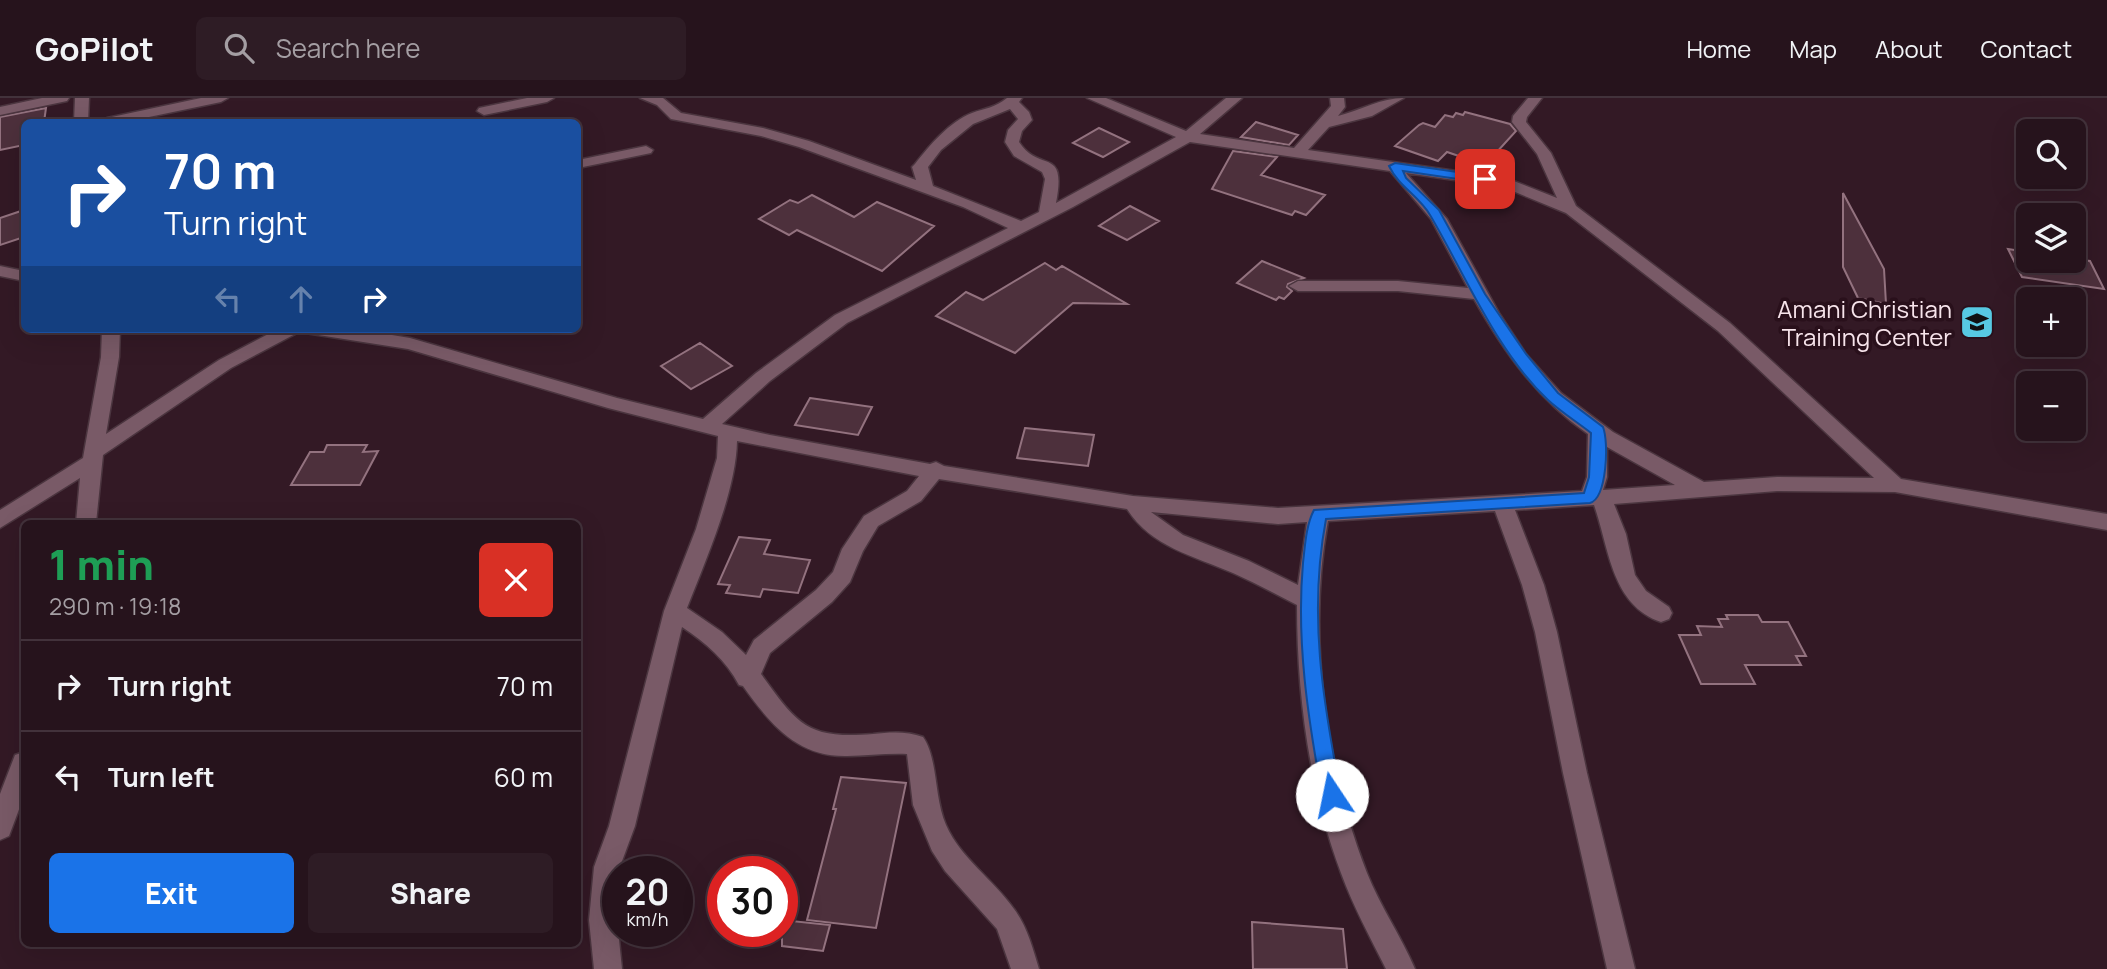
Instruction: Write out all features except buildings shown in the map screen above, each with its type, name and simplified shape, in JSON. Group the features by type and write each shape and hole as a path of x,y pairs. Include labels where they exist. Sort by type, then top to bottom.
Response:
{"street":[{"path":"0,111 62,98"},
{"path":"81,119 82,98"},
{"path":"121,119 221,98"},
{"path":"485,110 547,98"},
{"path":"646,98 662,102 676,116 762,132 970,204 1020,227"},
{"path":"1094,98 1188,136 1506,183 1569,208 1724,327 1895,485"},
{"path":"718,429 763,377 841,319 1046,215 1188,136 1236,98"},
{"path":"1297,154 1338,107 1337,98"},
{"path":"1322,124 1367,113 1396,98"},
{"path":"1535,98 1520,116 1519,122 1544,153 1569,208"},
{"path":"926,188 920,167 936,147 977,116 995,113 1013,100 1025,120 1015,130 1012,142 1019,153 1049,169 1053,179 1046,215"},
{"path":"581,163 646,150"},
{"path":"1395,166 1401,179 1433,210 1479,294 1521,357 1553,396 1630,453 1702,490"},
{"path":"0,271 21,275"},
{"path":"1298,286 1398,286 1479,294"},
{"path":"86,520 93,457 110,357 111,333"},
{"path":"0,520 225,364 284,333"},
{"path":"350,333 410,344 615,404 770,442 936,469 1005,484 1133,503 1278,516 1596,498 1777,484 1895,485 2107,522"},
{"path":"608,969 603,920 607,867 622,826 675,611 706,529 727,458 718,429"},
{"path":"1598,431 1596,498 1615,534 1625,577 1638,597 1661,614"},
{"path":"747,678 762,648 824,596 842,576 853,550 871,521 914,496 936,469"},
{"path":"1133,503 1144,521 1160,534 1248,570 1308,601"},
{"path":"1503,503 1534,585 1546,632 1575,773 1621,969"},
{"path":"1319,514 1312,550 1308,601 1318,726 1332,795 1353,870 1401,969"},
{"path":"2085,517 2107,533"},
{"path":"675,611 722,645 788,724 806,738 821,744 914,744 919,751 925,806 933,825 948,853 1002,915 1017,940 1025,969"},
{"path":"0,828 21,771"}],"place":[{"name":"Amani Christian Training Center","path":"1977,322"}],"route":[{"path":"1332,795 1318,726 1307,607 1312,550 1319,514 1590,498 1597,477 1598,431 1553,396 1521,357 1479,294 1461,256 1433,210 1401,179 1395,166 1485,179"}]}
